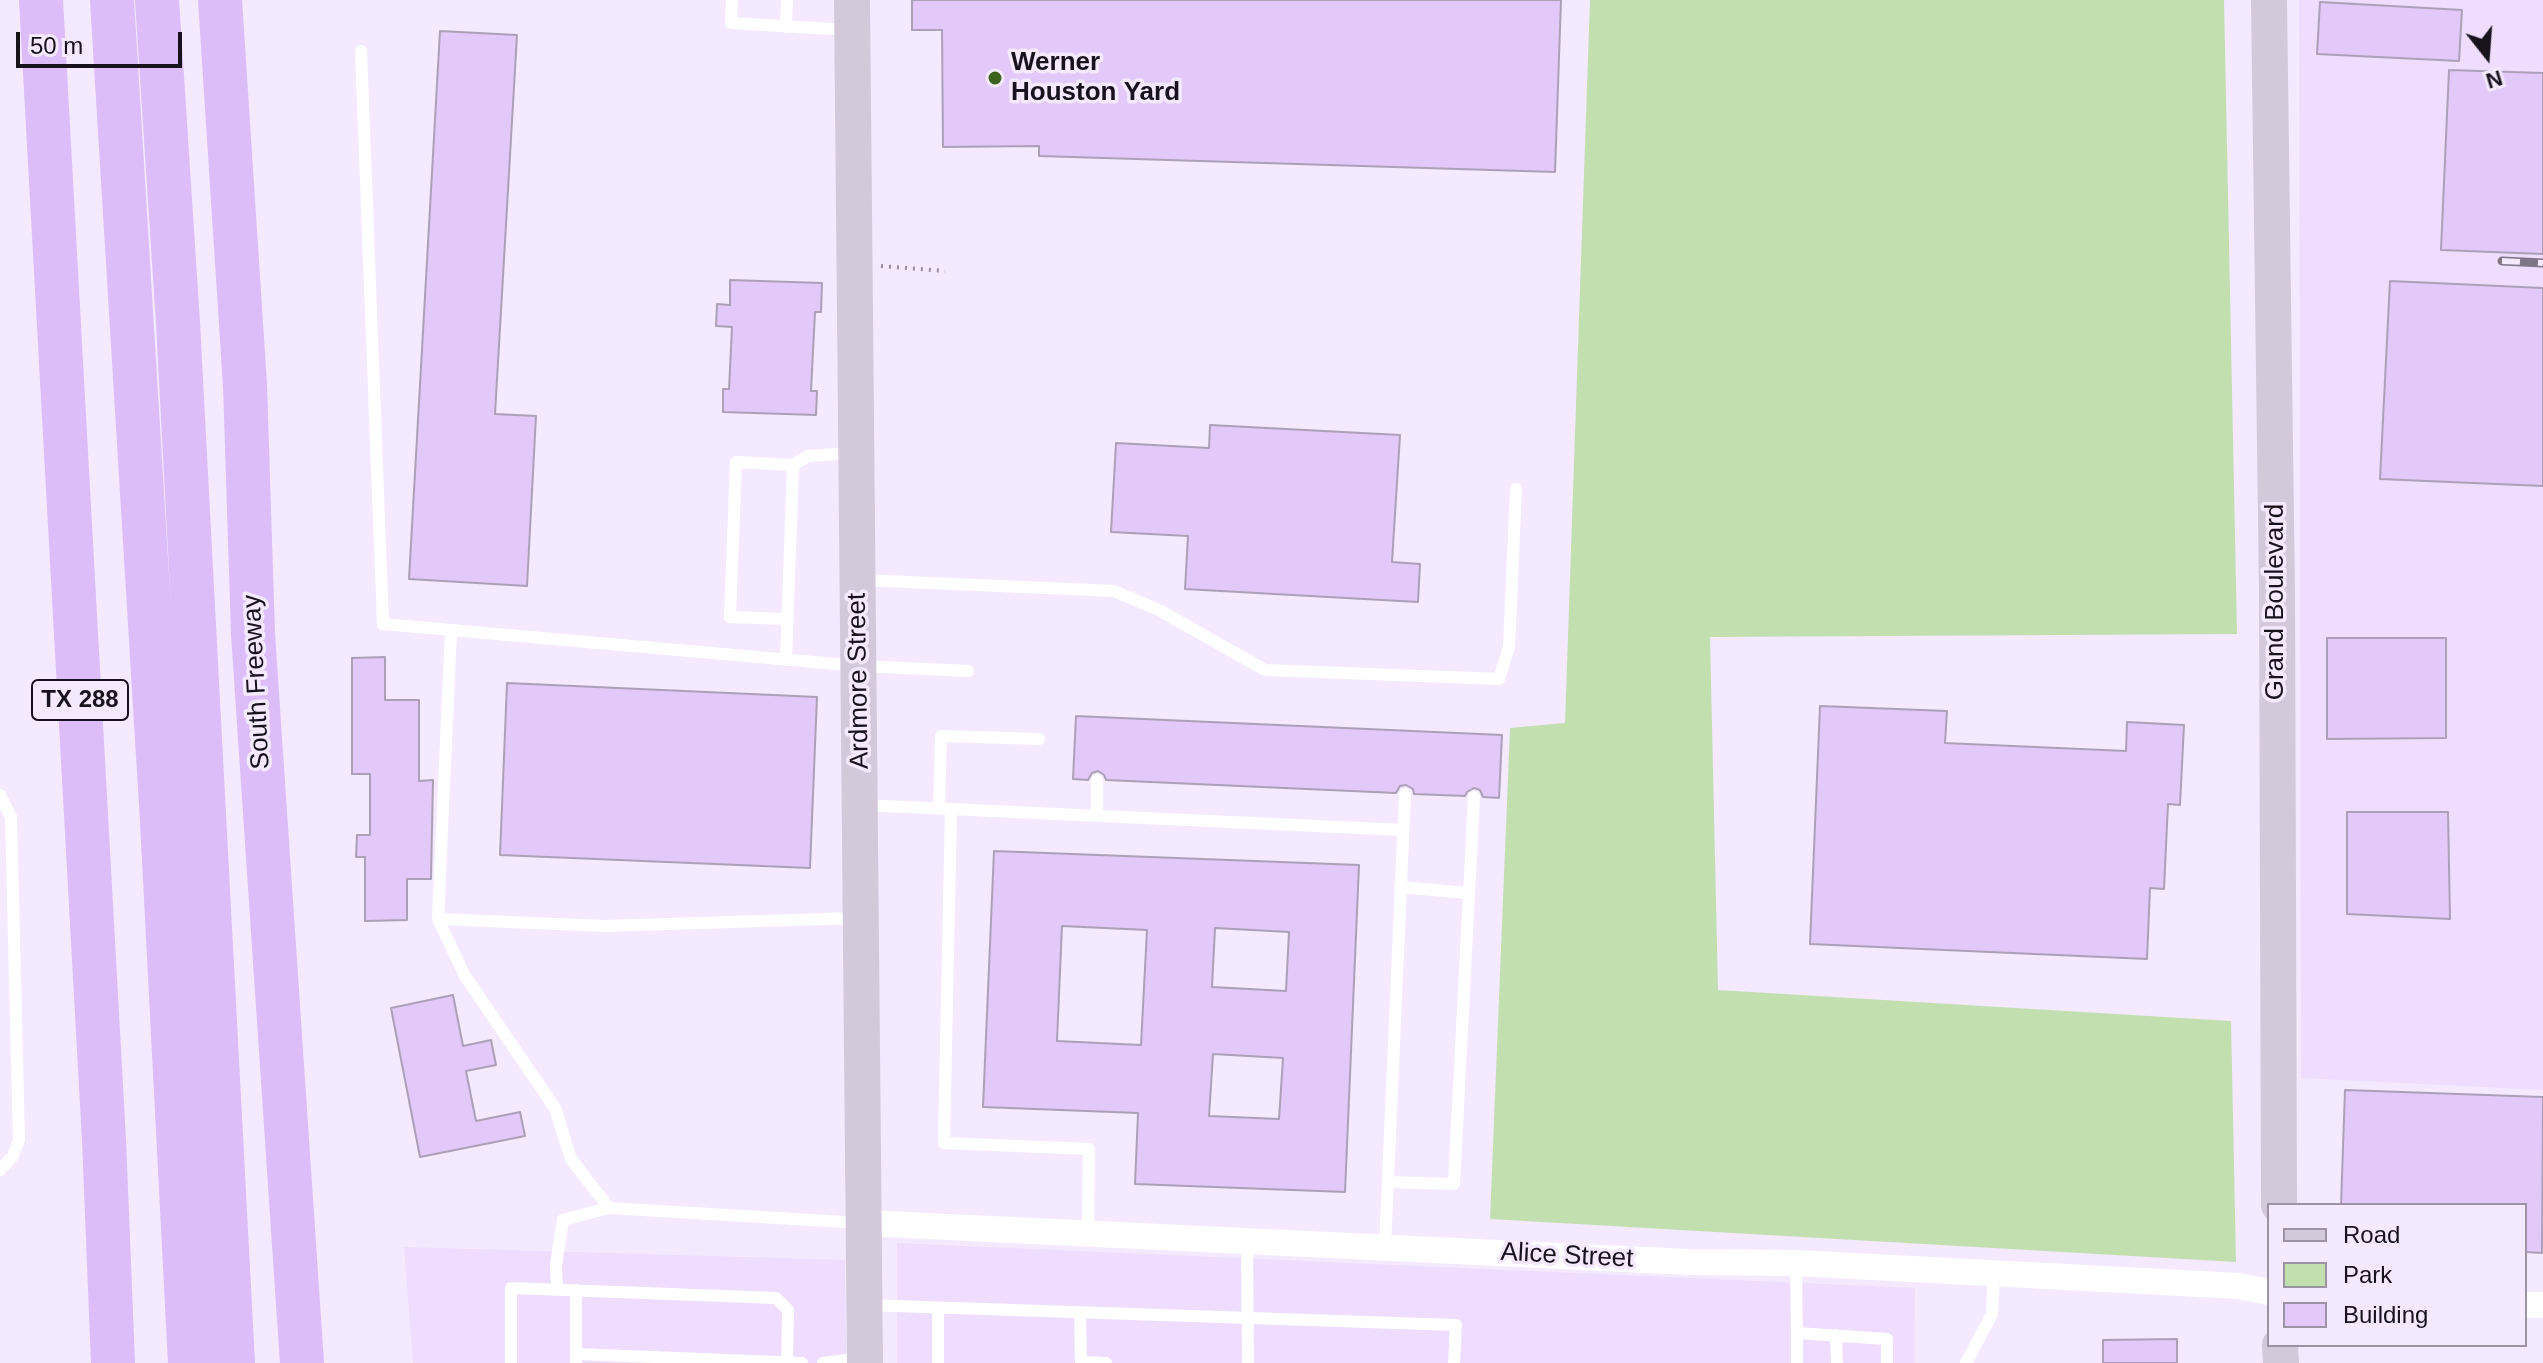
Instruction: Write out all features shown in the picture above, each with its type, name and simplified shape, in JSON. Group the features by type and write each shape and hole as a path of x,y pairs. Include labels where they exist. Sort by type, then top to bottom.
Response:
{"highway":[{"path":"112,0 162,821 190,1363"},
{"path":"157,0 180,355 233,1363"},
{"name":"South Freeway","path":"220,0 245,385 253,634 302,1363"},
{"path":"245,385 248,0"},
{"name":"TX 288","path":"40,13 104,1140 113,1363"}],"street":[{"name":"Grand Boulevard","path":"2269,0 2277,593 2279,1203"},
{"name":"Ardmore Street","path":"852,15 865,1360"},
{"name":"Alice Street","path":"864,1223 1688,1262 1796,1263 2239,1286 2267,1292"}],"lane":[{"path":"732,0 731,23 786,27 852,15"},
{"path":"786,27 787,0"},
{"path":"361,51 383,624 859,666 968,671"},
{"path":"788,619 730,617 736,462 793,465 808,456 857,453"},
{"path":"786,660 793,465"},
{"path":"858,580 1114,591 1159,610 1265,670 1499,679 1509,647 1516,489"},
{"path":"451,631 438,919 465,976 555,1108 571,1159 609,1208"},
{"path":"1039,739 941,736 945,808 944,1143 1089,1149 1088,1233"},
{"path":"1097,780 1097,816"},
{"path":"1385,1247 1405,794"},
{"path":"0,795 11,817 19,1140 13,1156 0,1170"},
{"path":"1388,1182 1454,1184 1474,797"},
{"path":"861,805 1403,830"},
{"path":"1400,887 1467,893"},
{"path":"438,919 604,926 862,918"},
{"path":"557,1289 556,1265 563,1220 609,1208 864,1223"},
{"path":"1247,1240 1248,1363"},
{"path":"1796,1263 1797,1363"},
{"path":"1966,1363 1992,1314 1994,1274"},
{"path":"511,1363 511,1288 776,1298 788,1310 787,1362"},
{"path":"576,1290 576,1358 802,1363"},
{"path":"865,1305 1456,1325 1454,1363"},
{"path":"938,1308 938,1363"},
{"path":"1080,1312 1081,1362 1106,1363"},
{"path":"1797,1333 1887,1339 1887,1363"},
{"path":"1836,1335 1837,1363"},
{"path":"823,1363 865,1360"}],"path":[{"path":"855,264 945,271"}],"shaded area":[{"path":"2299,0 2543,0 2543,1090 2301,1078"},
{"path":"897,1243 1915,1288 1914,1363 897,1363"},
{"path":"404,1247 845,1260 846,1363 413,1363"}],"green space":[{"path":"1590,0 2224,0 2237,634 1710,637 1718,990 2231,1021 2236,1262 1490,1219 1510,728 1565,723"}],"building":[{"path":"912,0 1561,0 1555,172 1039,156 1039,146 943,147 942,30 912,30"},
{"path":"2320,2 2462,10 2459,61 2317,54"},
{"path":"440,31 517,35 495,414 536,416 527,586 409,579"},
{"path":"2449,70 2543,73 2543,254 2441,250"},
{"path":"730,280 822,283 821,312 815,312 811,391 817,391 816,415 723,412 723,389 729,389 732,327 716,326 717,304 730,305"},
{"path":"2390,281 2543,288 2543,486 2380,479"},
{"path":"1210,425 1400,435 1392,562 1420,564 1418,602 1185,589 1188,536 1111,532 1116,443 1209,448"},
{"path":"2327,638 2446,638 2446,738 2327,739"},
{"path":"385,657 385,700 419,700 419,781 433,780 431,879 407,879 407,920 365,921 365,857 356,857 357,835 370,835 370,774 352,774 352,658"},
{"path":"507,683 817,697 810,868 500,855"},
{"path":"1820,706 1947,711 1945,743 2126,751 2127,722 2184,725 2180,805 2168,804 2164,889 2150,888 2147,959 1810,944"},
{"path":"1076,716 1502,735 1499,798 1483,797 1480,790 1474,788 1465,796 1414,794 1413,789 1406,785 1400,786 1396,793 1106,780 1098,771 1092,773 1088,780 1073,779"},
{"path":"2347,812 2448,812 2450,919 2347,914"},
{"path":"994,851 1359,865 1345,1192 1135,1184 1138,1113 983,1107","holes":["1062,926 1147,930 1141,1045 1057,1041","1215,928 1289,932 1286,991 1212,987","1213,1054 1283,1058 1279,1119 1209,1116"]},
{"path":"453,995 463,1046 491,1040 496,1065 466,1071 476,1121 520,1112 525,1136 420,1157 391,1008"},
{"path":"2345,1090 2543,1097 2542,1253 2527,1252 2527,1203 2341,1203"},
{"path":"2177,1339 2177,1363 2103,1363 2103,1340"}],"railway":[{"path":"2502,261 2543,263"}],"place":[{"name":"Werner Houston Yard","path":"995,78"}]}
